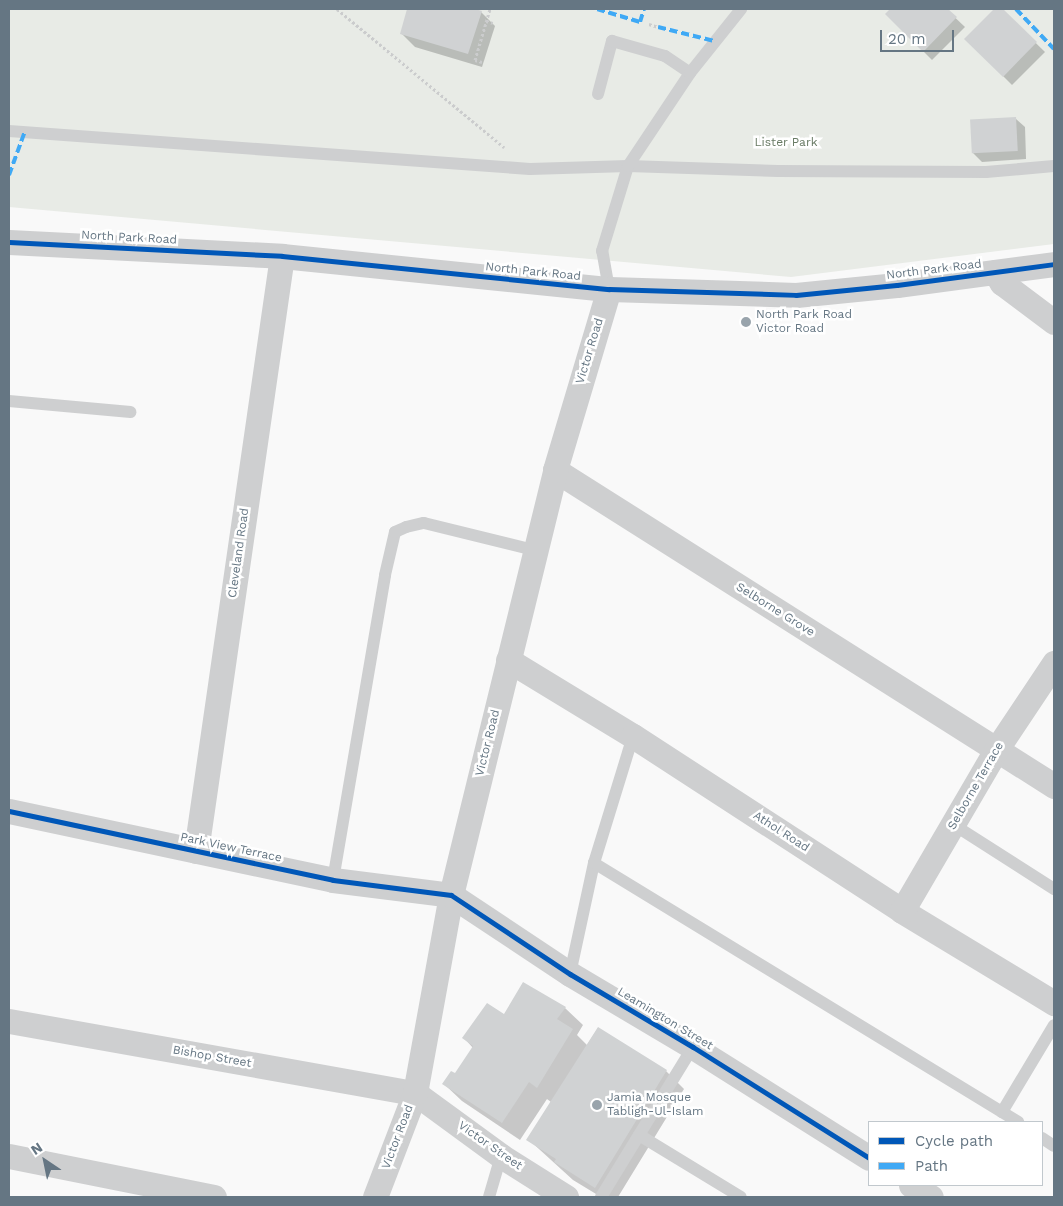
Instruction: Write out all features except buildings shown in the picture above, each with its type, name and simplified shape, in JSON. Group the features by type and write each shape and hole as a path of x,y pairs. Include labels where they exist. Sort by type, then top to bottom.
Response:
{"street":[{"name":"North Park Road","path":"10,246 282,256 609,289 796,295 1054,264"},
{"name":"Cleveland Road","path":"196,851 282,256"},
{"path":"995,272 1002,283 1054,322"},
{"name":"Victor Road","path":"374,1197 415,1093 451,895 534,550 555,470 609,289"},
{"name":"Selborne Grove","path":"555,470 1054,786"},
{"name":"Athol Road","path":"508,660 633,736 902,911 1054,1002"},
{"name":"Selborne Terrace","path":"902,911 954,825 996,750 1054,663"},
{"name":"Park View Terrace","path":"9,811 333,880 451,895"},
{"name":"Leamington Street","path":"451,895 570,974 693,1047 868,1157"},
{"name":"Bishop Street","path":"9,1022 415,1093"},
{"name":"Victor Street","path":"415,1093 501,1156 566,1197"},
{"path":"9,1156 214,1197"},
{"path":"913,1186 931,1197"}],"lane":[{"path":"609,289 602,251 628,166 690,73 741,9"},
{"path":"598,94 612,41 665,56 690,73"},
{"path":"9,131 530,169 628,166 778,171 986,172 1054,166"},
{"path":"9,401 131,412"},
{"path":"333,880 385,575 395,532 406,526 424,523 534,550"},
{"path":"570,974 594,863 633,736"},
{"path":"954,825 1054,889"},
{"path":"594,863 1016,1121"},
{"path":"1002,1112 1054,1025"},
{"path":"601,1197 693,1047"},
{"path":"639,1135 741,1197"},
{"path":"1043,1139 1054,1146"},
{"path":"489,1197 501,1156"}],"path":[{"path":"338,9 530,169"},
{"path":"482,62 475,60 490,9"},
{"path":"486,21 493,23"},
{"path":"649,24 658,26"}],"green space":[{"name":"Lister Park","path":"9,9 1054,9 1054,244 791,277 9,207"}],"marked path":[{"path":"597,9 640,22 644,9"},
{"path":"1016,9 1054,49"},
{"path":"658,27 714,41"},
{"path":"9,175 25,131"}],"cycle path":[{"path":"9,242 282,256 609,289 796,295 897,285 1054,264"},
{"path":"9,811 333,880 451,895 570,974 693,1047 868,1157"}],"place":[{"name":"North Park Road Victor Road","path":"746,322"},
{"name":"Jamia Mosque Tabligh-Ul-Islam","path":"597,1105"}]}
